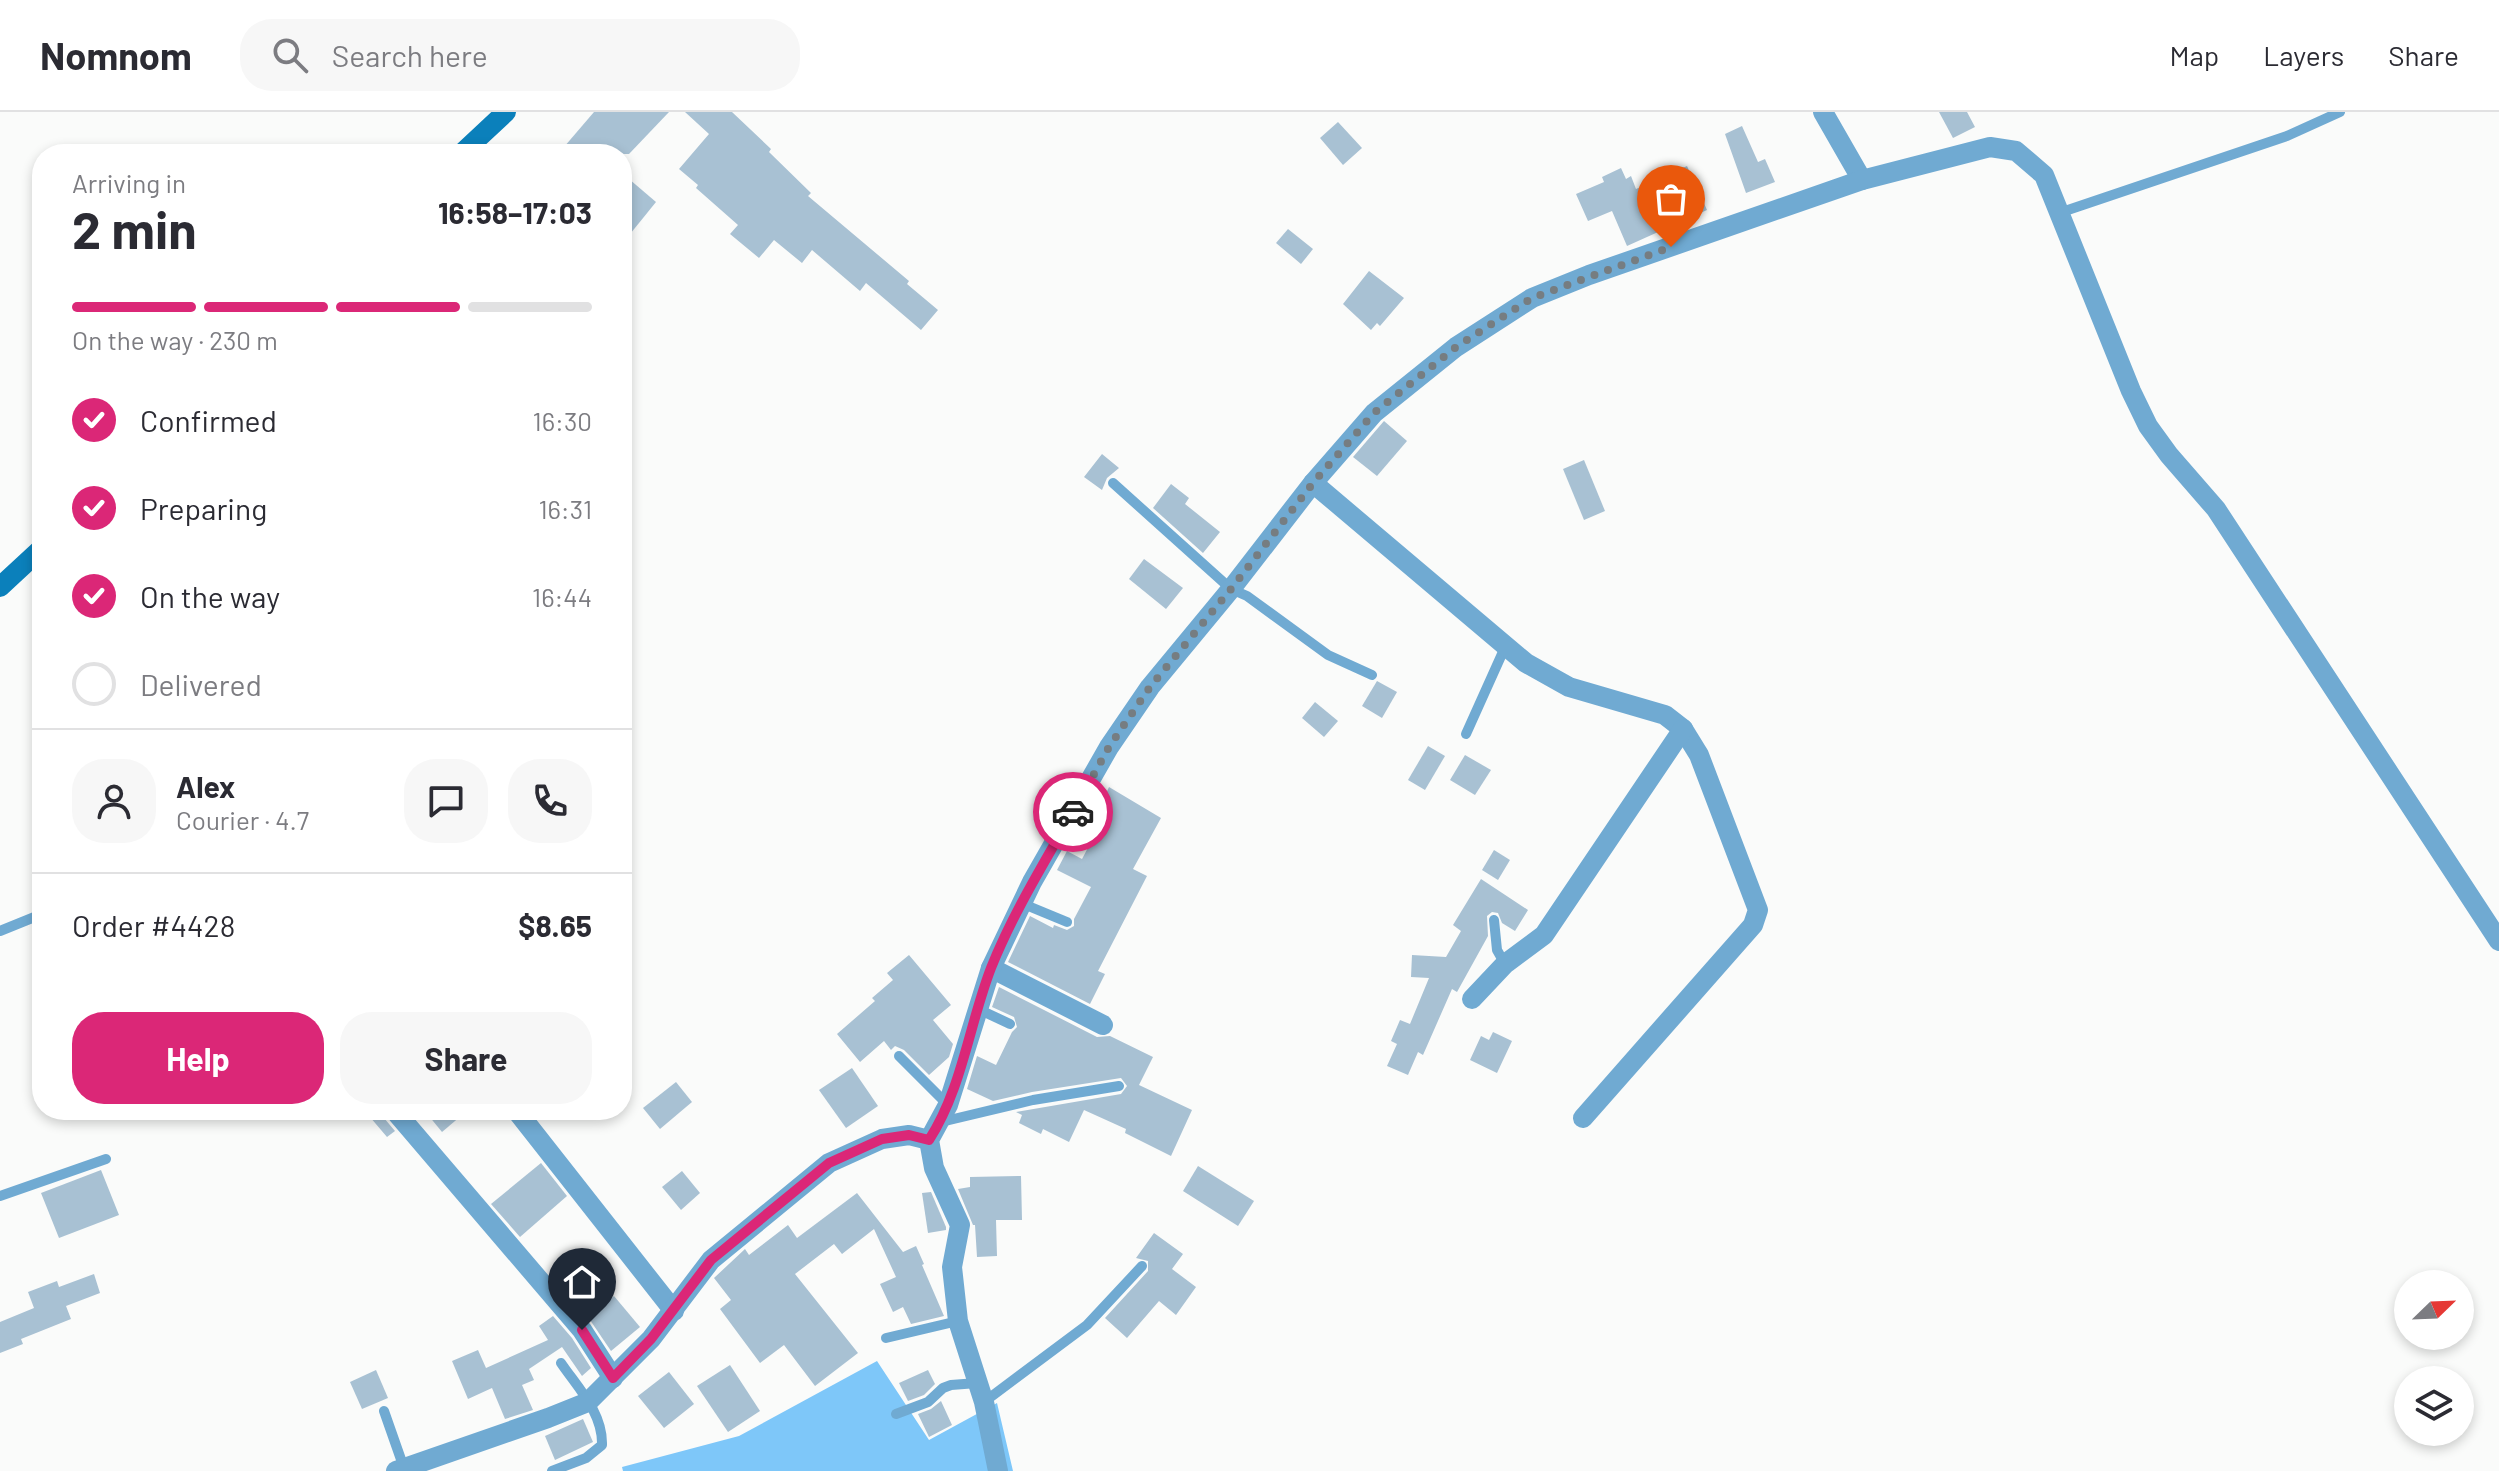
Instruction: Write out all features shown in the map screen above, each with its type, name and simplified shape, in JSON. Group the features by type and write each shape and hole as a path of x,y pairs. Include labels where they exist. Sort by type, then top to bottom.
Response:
{"street":[{"path":"472,144 506,112"},
{"path":"1823,112 1862,180"},
{"path":"998,1471 980,1392 958,1321 952,1267 960,1225 934,1168 939,1122 991,968 1021,903 1109,747 1150,687 1313,483 1374,413 1456,347 1532,298 1589,275 1862,180 1990,147 2016,151 2044,175 2148,426 2216,509 2499,941"},
{"path":"1313,483 1526,663 1569,687 1665,715 1683,729 1699,755 1758,910 1753,925 1583,1118"},
{"path":"0,587 32,557"},
{"path":"1472,999 1505,964 1544,935 1683,729"},
{"path":"991,968 1103,1025"},
{"path":"403,1120 582,1330 613,1378"},
{"path":"524,1120 674,1311"},
{"path":"400,1470 588,1402 674,1311 711,1260 829,1163 882,1139 909,1135 939,1122"}],"lane":[{"path":"2059,213 2287,136 2340,112"},
{"path":"1113,483 1231,589 1247,596 1328,655 1372,675"},
{"path":"1466,734 1506,645"},
{"path":"1021,903 1067,922"},
{"path":"0,931 32,918"},
{"path":"1494,920 1497,950 1505,964"},
{"path":"978,1009 1010,1024"},
{"path":"899,1056 939,1122 1033,1100 1119,1086"},
{"path":"0,1196 106,1159"},
{"path":"896,1414 928,1402 951,1385 980,1392 1087,1325 1142,1266"},
{"path":"886,1338 958,1321"},
{"path":"552,1471 586,1458 602,1445 602,1428 561,1363"},
{"path":"384,1411 400,1470"}],"shaded area":[{"path":"877,1361 929,1440 997,1403 1013,1471 623,1471 622,1467 739,1436"}],"building":[{"path":"594,112 669,112 632,151 632,144 567,144"},
{"path":"685,112 732,112 811,193 808,196 909,281 907,284 938,310 921,330 866,283 860,291 812,250 802,263 774,240 759,258 730,234 738,225 679,169 709,134"},
{"path":"1939,112 1967,112 1975,127 1953,138"},
{"path":"1338,122 1362,148 1343,165 1320,138"},
{"path":"1742,126 1758,162 1765,159 1775,182 1746,193 1725,134"},
{"path":"1687,166 1707,210 1627,246 1612,211 1588,221 1576,194 1604,182 1602,177 1621,168 1626,179 1631,176 1636,189"},
{"path":"632,182 656,202 632,232"},
{"path":"1288,229 1313,249 1301,264 1276,243"},
{"path":"1369,271 1404,298 1380,326 1377,323 1371,330 1343,304"},
{"path":"1384,421 1407,441 1377,476 1353,457"},
{"path":"1102,454 1119,468 1107,478 1102,490 1084,477"},
{"path":"1584,460 1605,511 1584,520 1563,469"},
{"path":"1171,484 1189,498 1185,504 1220,532 1203,553 1153,508"},
{"path":"1144,559 1183,588 1166,609 1129,579"},
{"path":"1377,681 1397,692 1382,718 1362,706"},
{"path":"1315,702 1338,721 1324,737 1302,718"},
{"path":"1428,746 1445,756 1425,790 1408,780"},
{"path":"1465,755 1491,770 1475,795 1450,780"},
{"path":"1109,787 1161,818 1133,869 1147,876 1098,971 1105,974 1090,1004 1008,962 1030,916 1053,928 1054,925 1067,930 1074,926 1074,919 1091,887 1057,870 1067,851 1082,859 1109,808 1101,804"},
{"path":"1494,850 1510,860 1498,880 1482,870"},
{"path":"1481,879 1528,910 1515,931 1502,923 1498,913 1492,912 1487,916 1488,936 1457,992 1452,989 1423,1055 1418,1052 1408,1075 1387,1066 1397,1044 1391,1041 1400,1020 1410,1024 1429,978 1411,977 1412,955 1446,957 1461,931 1453,925"},
{"path":"909,955 951,1005 933,1020 953,1044 949,1057 929,1075 904,1050 895,1046 891,1050 884,1041 860,1062 837,1034 875,1001 872,998 893,980 887,973"},
{"path":"999,987 1097,1037 1110,1036 1153,1057 1139,1085 1192,1110 1171,1156 1125,1133 1126,1129 1084,1110 1069,1142 1043,1129 1041,1134 1019,1123 1022,1115 1016,1112 1121,1094 1127,1086 1121,1078 993,1101 967,1089 977,1056 996,1065 1017,1027 1014,1017 992,1007"},
{"path":"1493,1032 1512,1041 1497,1073 1470,1060 1481,1036 1489,1040"},
{"path":"852,1068 878,1106 846,1128 819,1090"},
{"path":"676,1082 692,1102 660,1129 643,1108"},
{"path":"373,1120 386,1120 395,1131 387,1137"},
{"path":"432,1120 456,1120 442,1132"},
{"path":"541,1163 567,1196 520,1237 491,1204"},
{"path":"1198,1166 1254,1201 1238,1226 1183,1191"},
{"path":"101,1170 119,1215 59,1238 41,1193"},
{"path":"682,1171 700,1193 681,1210 662,1187"},
{"path":"1021,1176 1022,1220 996,1220 997,1256 977,1257 975,1225 958,1189 970,1187 970,1177"},
{"path":"931,1192 946,1230 928,1233 922,1193"},
{"path":"857,1193 903,1252 916,1246 944,1316 911,1324 903,1307 893,1312 880,1284 896,1277 874,1229 842,1254 834,1244 795,1274 858,1353 815,1386 784,1345 760,1363 720,1309 731,1300 714,1278 745,1249 749,1255 788,1225 797,1238"},
{"path":"1154,1233 1183,1254 1172,1269 1196,1287 1176,1315 1159,1301 1127,1338 1105,1318 1148,1271 1148,1261 1136,1258"},
{"path":"94,1274 100,1293 66,1306 71,1319 21,1339 23,1344 0,1353 0,1322 34,1308 28,1292 57,1281 59,1287"},
{"path":"614,1296 640,1327 611,1351 588,1317"},
{"path":"553,1316 591,1368 582,1376 562,1347 529,1369 534,1380 522,1385 533,1410 505,1419 492,1388 468,1399 452,1361 478,1350 486,1368 548,1340 539,1326"},
{"path":"730,1365 760,1411 728,1432 697,1386"},
{"path":"376,1370 388,1398 362,1409 350,1382"},
{"path":"928,1370 935,1384 924,1395 908,1401 899,1383"},
{"path":"669,1372 694,1404 664,1428 638,1396"},
{"path":"941,1401 952,1425 929,1437 918,1414"},
{"path":"583,1419 593,1442 555,1460 545,1436"}],"way so far":[{"path":"1073,812 1109,747 1150,687 1313,483 1374,413 1456,347 1532,298 1671,247"}],"route":[{"path":"582,1330 613,1378 651,1339 711,1260 829,1163 882,1139 909,1135 929,1140 948,1105 991,968 1032,882 1073,812"}]}
